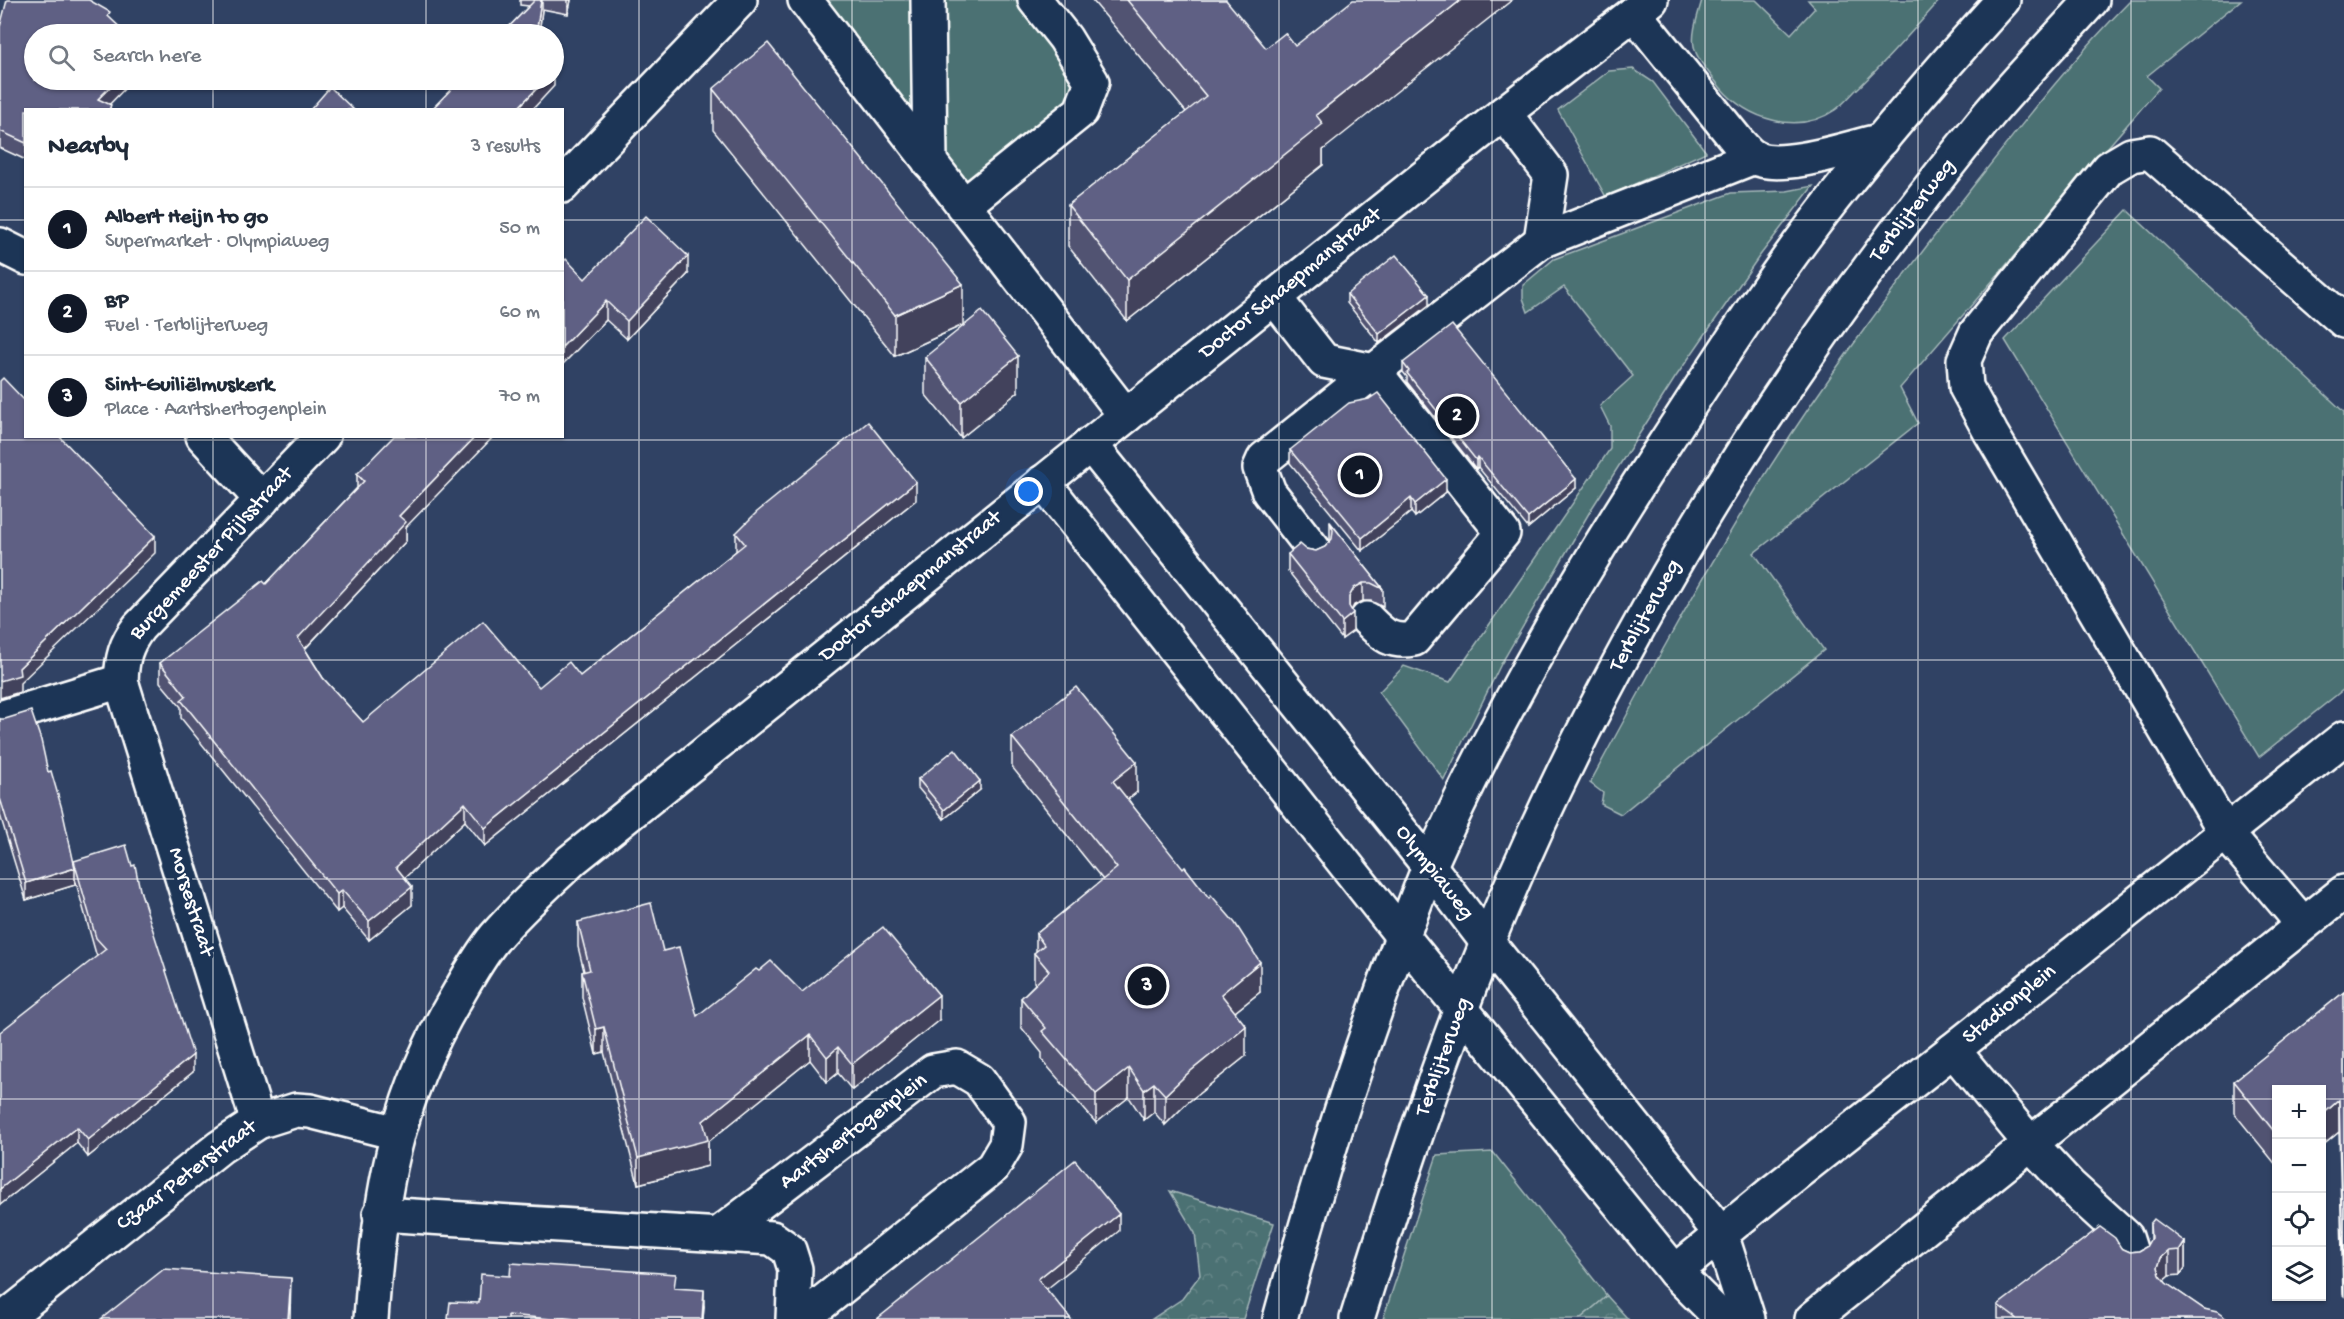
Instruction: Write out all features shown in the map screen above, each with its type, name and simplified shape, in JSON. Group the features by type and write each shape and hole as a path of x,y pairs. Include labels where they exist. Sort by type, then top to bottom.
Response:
{"street":[{"path":"564,184 740,0"},
{"path":"805,0 1126,416"},
{"path":"928,0 930,163"},
{"path":"963,206 1081,111 1092,82 1065,38 1035,0"},
{"path":"1280,1319 1345,1095 1403,937 1430,866 1513,698 1606,533 1731,342 1787,262 1833,199 2003,0"},
{"name":"Terblijterweg","path":"1357,1319 1401,1178 1461,1008 1487,942 1570,758 1660,588 1746,446 1864,274 1992,110 2092,0"},
{"path":"1643,6 1738,142 1754,158"},
{"name":"Doctor Schaepmanstraat","path":"371,1319 380,1214 397,1133 415,1080 432,1038 472,970 519,909 572,860 1504,113 1643,6"},
{"path":"1504,113 1551,175 1541,241"},
{"path":"1314,550 1269,492 1260,468 1264,459 1541,241 1754,158 1788,161 1882,140"},
{"path":"2303,924 2226,833 1991,433 1966,387 1964,360 1976,333 2109,168 2132,155 2150,152 2344,321"},
{"path":"0,245 24,257"},
{"path":"1274,297 1324,362 1374,371 1503,533 1414,639 1399,641 1384,636 1367,619"},
{"path":"205,438 262,500"},
{"name":"Burgemeester Pijlsstraat","path":"121,681 122,660 128,641 321,438"},
{"name":"Olympiaweg","path":"1090,444 1430,866 1487,942 1720,1234 1748,1319"},
{"path":"1043,482 1403,937 1675,1272 1722,1319"},
{"path":"0,718 121,681"},
{"name":"Morsestraat","path":"121,681 258,1122"},
{"name":"Stadionplein","path":"1675,1272 2344,738"},
{"path":"1812,1319 2344,892"},
{"path":"1953,1050 2030,1143 2069,1185 2126,1237 2133,1260"},
{"name":"Aartshertogenplein","path":"719,1234 933,1071 957,1067 979,1080 995,1099 1009,1122 1006,1145 993,1167 802,1319"},
{"name":"Czaar Peterstraat","path":"4,1319 176,1181 258,1122 296,1110 310,1111 397,1133"},
{"path":"380,1214 772,1238 789,1250 795,1269 793,1319"}],"green space":[{"path":"815,0 1019,0 1056,47 1079,84 1066,111 966,190"},
{"path":"1702,0 1756,0 1791,34 1815,8 1808,0 1940,0 1888,58 1838,108 1820,118 1789,123 1758,115 1744,108 1720,87 1702,64 1694,47 1693,38"},
{"path":"2131,0 2241,0 2147,76 2159,88 1900,388 1918,423 1754,553 1824,650 1621,814 1601,804 1603,793 1590,783 1691,600 1779,452 1857,340 1967,194 2066,70"},
{"path":"1633,69 1653,82 1706,152 1606,197 1558,110 1609,71"},
{"path":"1813,186 1758,258 1675,378 1592,508 1501,664 1444,780 1379,692 1404,666 1450,682 1610,449 1610,426 1600,406 1633,376 1564,287 1528,312 1523,298 1523,285 1554,259 1731,193 1787,191"},
{"path":"2127,210 2344,412 2344,689 2259,757 2005,340"},
{"path":"1493,1152 1607,1296 1580,1319 1383,1319 1437,1155"},
{"path":"1170,1191 1274,1223 1243,1319 1152,1319 1182,1299 1200,1275 1195,1233"},
{"path":"1607,1296 1628,1319 1580,1319"}],"building":[{"path":"7,0 89,0 110,12 108,16 116,24 24,24 24,90 107,90 98,99 111,105 110,108 24,108 24,142 0,131 0,27"},
{"path":"535,0 541,0 537,24 512,24"},
{"path":"1127,0 1226,0 1266,48 1285,33 1295,46 1353,0 1461,0 1316,115 1323,124 1127,280 1068,205 1206,96"},
{"path":"768,43 963,284 895,315 713,89"},
{"path":"327,90 333,90 352,108 312,108"},
{"path":"450,90 535,90 518,108 433,108"},
{"path":"646,216 688,256 627,321 606,301 564,345 564,261 566,259 585,279"},
{"path":"1396,255 1429,295 1379,334 1347,294"},
{"path":"982,311 1018,356 961,402 925,357"},
{"path":"1452,325 1576,479 1528,518 1478,457 1476,460 1407,373 1409,371 1403,363"},
{"path":"3,378 24,400 24,438 61,438 155,536 19,668 20,675 0,681 0,381"},
{"path":"1378,393 1446,479 1415,504 1411,498 1362,538 1290,450 1349,403 1369,399"},
{"path":"868,422 916,482 485,828 465,803 396,867 412,887 369,921 342,890 337,894 181,700 186,696 160,663 263,581 266,584 364,481 357,474 392,438 474,438 399,516 406,522 298,638 323,678 363,722 483,621 539,687 569,662 580,676 745,544 736,533 757,512"},
{"path":"1330,522 1383,589 1371,583 1363,583 1354,588 1349,597 1349,606 1353,613 1342,622 1288,554 1300,544 1306,549 1316,551 1325,547 1332,539 1333,530"},
{"path":"1076,687 1137,762 1113,781 1183,869 1185,867 1209,898 1211,895 1235,923 1260,962 1221,994 1246,1026 1165,1095 1154,1083 1144,1090 1129,1068 1096,1094 1042,1031 1046,1028 1021,998 1049,971 1034,953 1044,945 1036,934 1117,868 1012,737"},
{"path":"31,711 41,740 48,772 51,771 62,809 75,868 26,883 0,798 0,719"},
{"path":"955,749 980,781 944,810 918,779"},
{"path":"126,845 132,866 135,865 140,890 193,1055 88,1140 77,1127 0,1189 0,1032 106,949 96,938 74,861"},
{"path":"651,903 663,951 679,947 697,1016 756,969 759,971 771,961 802,992 883,927 939,995 852,1064 838,1047 827,1057 810,1035 703,1121 708,1140 638,1158 604,1027 596,1029 582,972 590,970 578,922"},
{"path":"2344,992 2344,1264 2339,1100 2326,1111 2326,1085 2272,1085 2272,1129 2234,1081"},
{"path":"1075,1160 1119,1214 1038,1279 1071,1319 877,1319"},
{"path":"2154,1219 2185,1242 2180,1250 2169,1251 2161,1258 2158,1267 2160,1275 2166,1283 2204,1309 2217,1312 2227,1319 2017,1319 1998,1305 2100,1227 2115,1238 2121,1248 2130,1252 2139,1251 2146,1247 2151,1238 2150,1224"},
{"path":"511,1263 676,1274 674,1288 704,1290 702,1319 557,1317 552,1319 508,1315 508,1319 448,1319 450,1302 479,1303 481,1274 510,1276"},
{"path":"164,1269 291,1278 288,1319 101,1319"}],"place":[{"name":"BP","path":"1457,416"},
{"name":"Albert Heijn to go","path":"1360,475"},
{"name":"Sint-Guiliëlmuskerk","path":"1147,986"}]}
